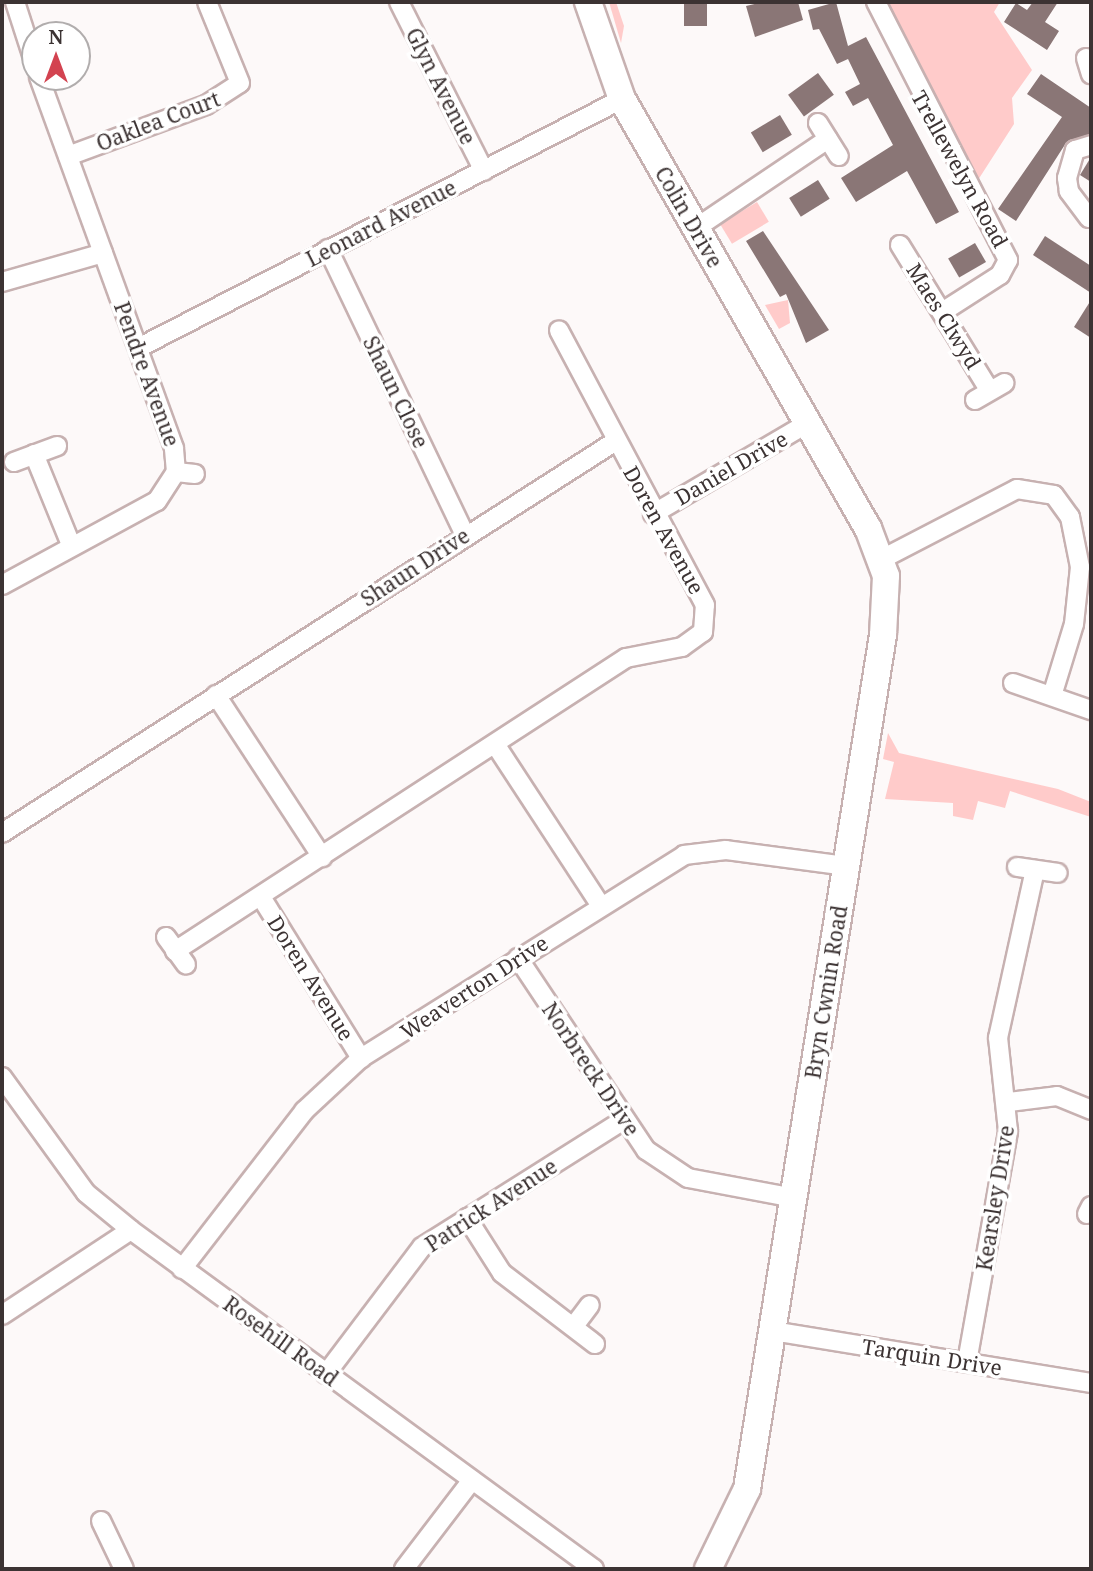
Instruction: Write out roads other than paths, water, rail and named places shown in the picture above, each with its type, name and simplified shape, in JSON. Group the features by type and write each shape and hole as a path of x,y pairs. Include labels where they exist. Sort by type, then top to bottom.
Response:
{"street":[{"path":"15,2 21,21"},
{"name":"Oaklea Court","path":"68,156 206,105 240,83 206,2"},
{"name":"Glyn Avenue","path":"399,2 484,171"},
{"name":"Colin Drive","path":"588,2 622,99 808,423"},
{"name":"Trellewelyn Road","path":"876,2 1008,260 1000,275 944,311"},
{"name":"Pendre Avenue","path":"2,585 157,501 176,472 174,448 140,348 44,91"},
{"name":"Leonard Avenue","path":"140,348 622,99"},
{"path":"818,123 839,156"},
{"path":"696,228 828,139"},
{"path":"1089,218 1067,178 1075,150 1091,145"},
{"name":"Maes Clwyd","path":"900,244 903,266 944,311 989,390"},
{"name":"Shaun Close","path":"328,249 464,535"},
{"path":"2,282 103,253"},
{"name":"Doren Avenue","path":"175,951 626,658 681,647 703,632 705,605 653,514 559,330"},
{"name":"Daniel Drive","path":"653,514 808,423"},
{"name":"Bryn Cwnin Road","path":"708,1569 747,1489 883,635 882,559 808,423"},
{"name":"Shaun Drive","path":"2,833 464,535 616,441"},
{"path":"14,462 57,446"},
{"path":"34,454 72,547"},
{"path":"176,472 195,474"},
{"path":"882,559 1017,489 1054,495 1070,517 1080,567 1074,624 1052,696"},
{"path":"1013,683 1091,710"},
{"path":"216,695 322,857"},
{"path":"495,744 601,906"},
{"name":"Weaverton Drive","path":"182,1269 304,1111 362,1058 684,855 726,850 846,866"},
{"path":"1017,867 1058,873"},
{"name":"Kearsley Drive","path":"967,1362 1009,1102 999,1038 1035,870"},
{"name":"Doren Avenue","path":"261,897 362,1058"},
{"name":"Norbreck Drive","path":"518,958 622,1121 646,1150 688,1178 795,1198"},
{"name":"Rosehill Road","path":"2,1077 86,1193 182,1269 594,1569"},
{"path":"1009,1102 1057,1096 1091,1110"},
{"name":"Patrick Avenue","path":"327,1374 422,1247 622,1121"},
{"path":"467,1218 502,1273 595,1344"},
{"path":"2,1315 131,1230"},
{"path":"574,1326 590,1305"},
{"name":"Tarquin Drive","path":"773,1331 1091,1383"},
{"path":"404,1569 472,1480"},
{"path":"101,1521 124,1569"}]}
